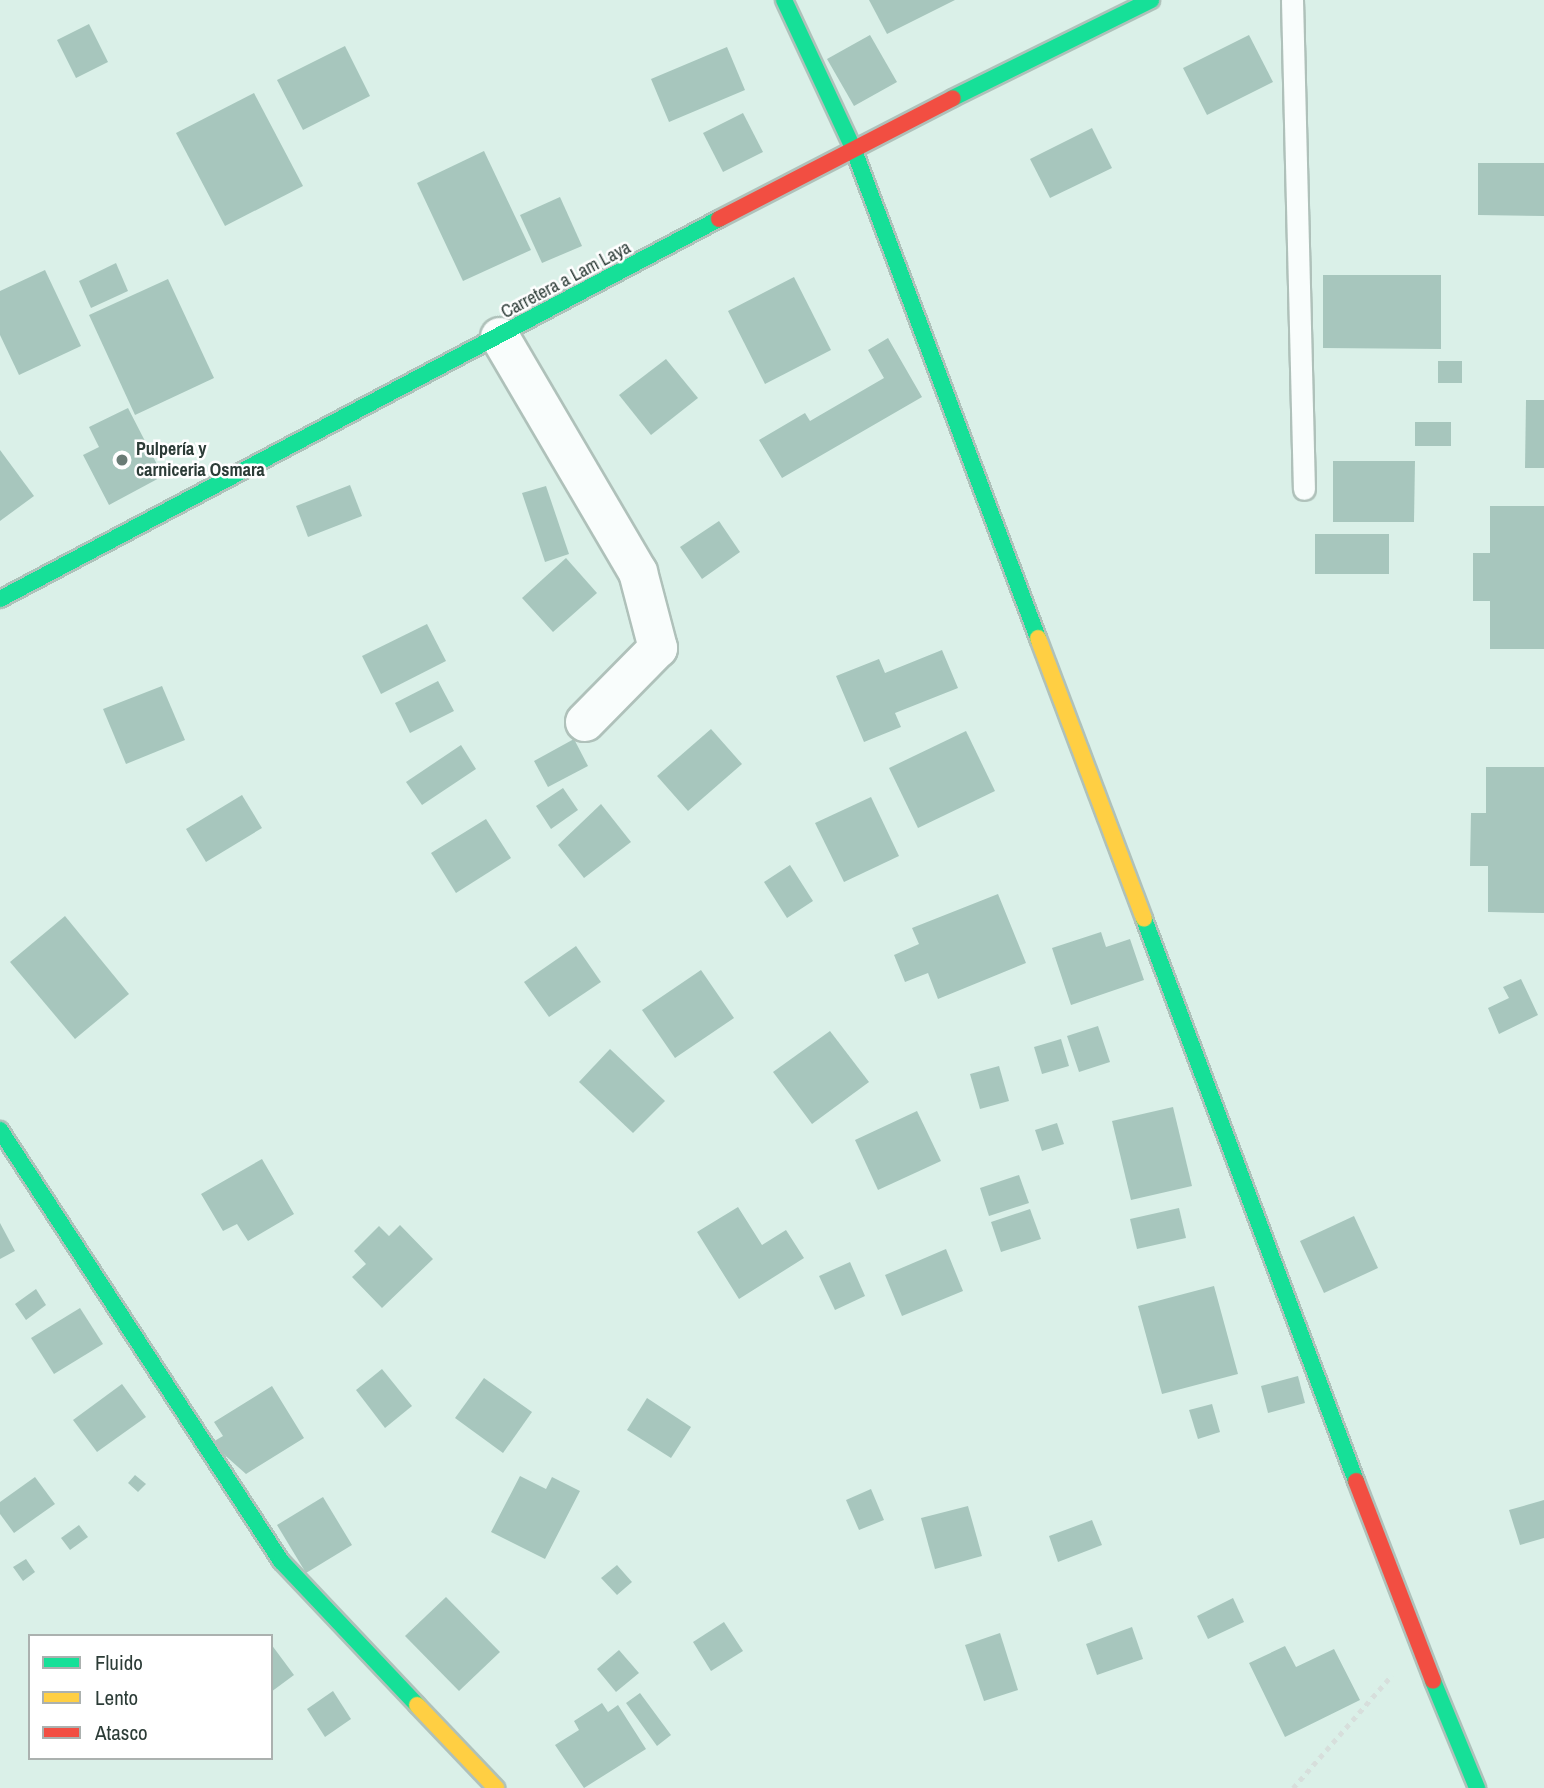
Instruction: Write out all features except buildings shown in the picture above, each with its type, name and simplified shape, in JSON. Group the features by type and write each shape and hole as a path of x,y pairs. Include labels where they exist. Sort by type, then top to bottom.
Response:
{"street":[{"path":"784,0 853,148 1418,1645 1477,1788"},
{"name":"Carretera a Lam Laya","path":"0,599 853,148 1152,0"},
{"path":"500,337 638,572 658,648 585,722"},
{"path":"0,1130 281,1561 496,1788"}],"lane":[{"path":"1292,0 1304,489"}],"path":[{"path":"1293,1788 1418,1645"}],"traffic: fast":[{"path":"784,0 853,148 1038,638"},
{"path":"953,98 1151,0"},
{"path":"0,599 719,219"},
{"path":"1144,919 1356,1481"},
{"path":"0,1130 281,1561 417,1705"},
{"path":"1433,1681 1477,1788"}],"traffic: slow":[{"path":"1038,638 1144,919"},
{"path":"417,1705 496,1788"}],"traffic: jam":[{"path":"719,219 953,98"},
{"path":"1356,1481 1433,1681"}],"place":[{"name":"Pulpería y carniceria Osmara","path":"122,460"}]}
